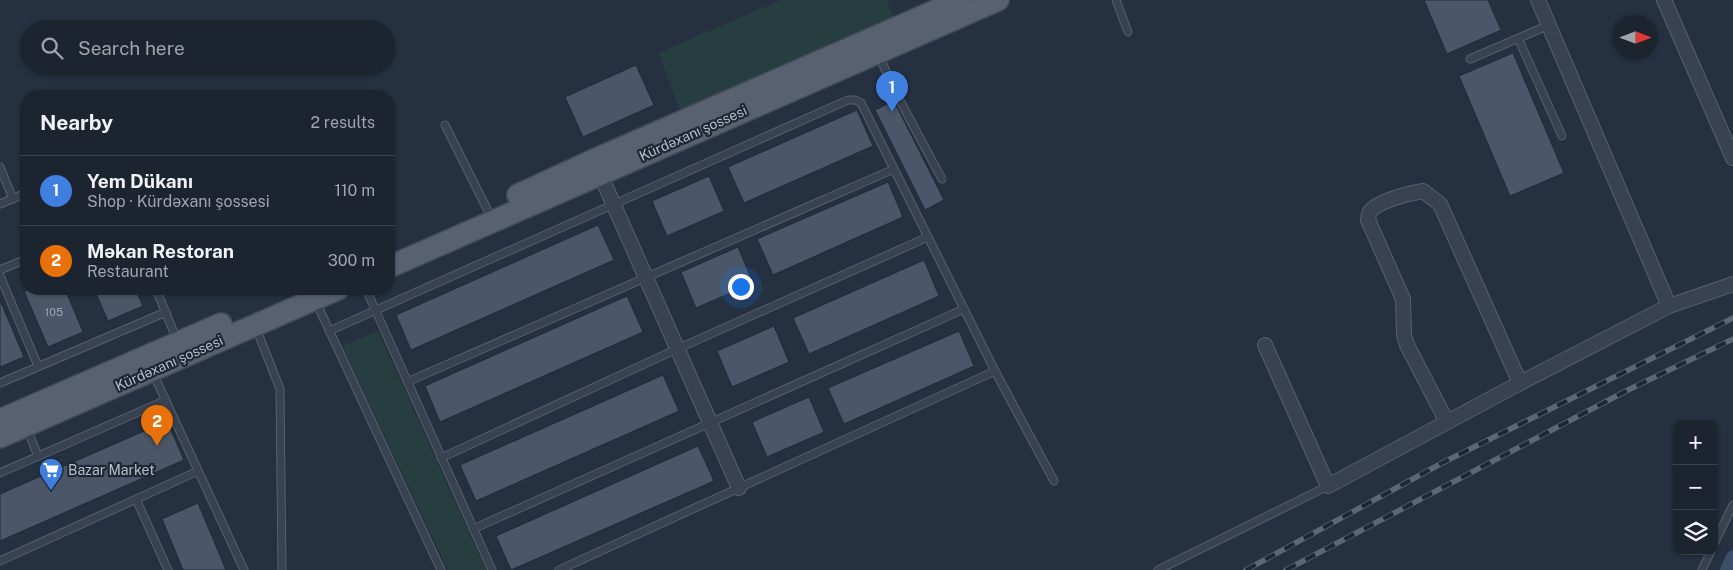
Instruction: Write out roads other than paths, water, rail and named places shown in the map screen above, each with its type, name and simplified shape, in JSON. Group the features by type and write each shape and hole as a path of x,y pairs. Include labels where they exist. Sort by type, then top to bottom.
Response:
{"main road":[{"name":"Kürdəxanı şossesi","path":"395,263 597,167 960,0"},
{"name":"Kürdəxanı şossesi","path":"395,248 487,209 597,167 877,52 998,0"},
{"name":"Kürdəxanı şossesi","path":"0,420 178,342 305,295"},
{"name":"Kürdəxanı şossesi","path":"0,437 255,325 306,295"}],"street":[{"path":"1538,0 1669,306"},
{"path":"1664,0 1733,158"},
{"path":"597,167 739,488"},
{"path":"1447,422 1407,345 1404,335 1403,299 1368,220 1370,212 1378,206 1408,194 1423,191 1440,204 1520,383"},
{"path":"1265,345 1328,486 1669,306 1733,284"}],"lane":[{"path":"1116,0 1128,32"},
{"path":"1470,59 1549,25"},
{"path":"1518,38 1562,136"},
{"path":"877,52 942,180"},
{"path":"329,331 848,100 855,100 861,103 995,371 1054,481"},
{"path":"445,125 487,209"},
{"path":"0,167 13,199"},
{"path":"407,382 894,169"},
{"path":"0,204 20,196"},
{"path":"441,458 678,348 928,237"},
{"path":"0,270 20,262"},
{"path":"0,276 38,366"},
{"path":"159,295 178,342"},
{"path":"309,295 329,331 441,570"},
{"path":"368,295 492,570"},
{"path":"473,529 964,309"},
{"path":"0,383 166,312"},
{"path":"255,325 280,389 282,570"},
{"path":"152,370 244,570"},
{"path":"559,570 995,371"},
{"path":"0,473 166,400"},
{"path":"26,426 38,456"},
{"path":"0,561 198,471"},
{"path":"1158,570 1328,486"},
{"path":"136,499 168,570"},
{"path":"1718,536 1733,505"},
{"path":"1702,570 1709,555"}],"waterway":[{"path":"1727,570 1733,557"}],"railway":[{"path":"1246,570 1442,463 1733,318"},
{"path":"1286,570 1626,391 1733,339"}],"place":[{"name":"Yem Dükanı","path":"892,112"},
{"name":"Məkan Restoran","path":"157,446"},
{"name":"Bazar Market","path":"51,491"}]}
